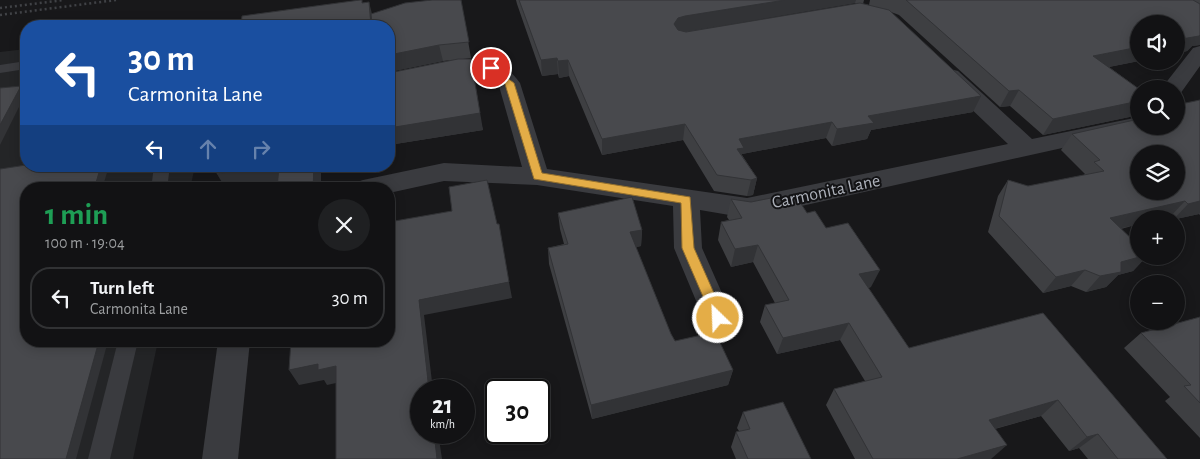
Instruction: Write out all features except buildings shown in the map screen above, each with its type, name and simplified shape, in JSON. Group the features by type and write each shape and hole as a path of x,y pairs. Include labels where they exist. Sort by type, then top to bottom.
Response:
{"street":[{"path":"1179,80 1200,52"},
{"path":"933,60 1026,147"},
{"path":"395,80 461,67 491,68 509,83 537,176"},
{"name":"Carmonita Lane","path":"395,182 444,172 537,176 747,208 1130,126"},
{"path":"686,200 688,248 718,318"},
{"path":"220,459 233,347"}],"lane":[{"path":"0,69 20,67"},
{"path":"99,459 127,347"}],"path":[{"path":"0,8 64,0"},
{"path":"0,15 116,0"}],"shaded area":[{"path":"20,50 20,172 194,172 192,182 20,182 20,347 157,347 133,459 0,459 0,52"}],"route":[{"path":"491,68 509,83 537,176 686,200 688,248 718,318"}]}
